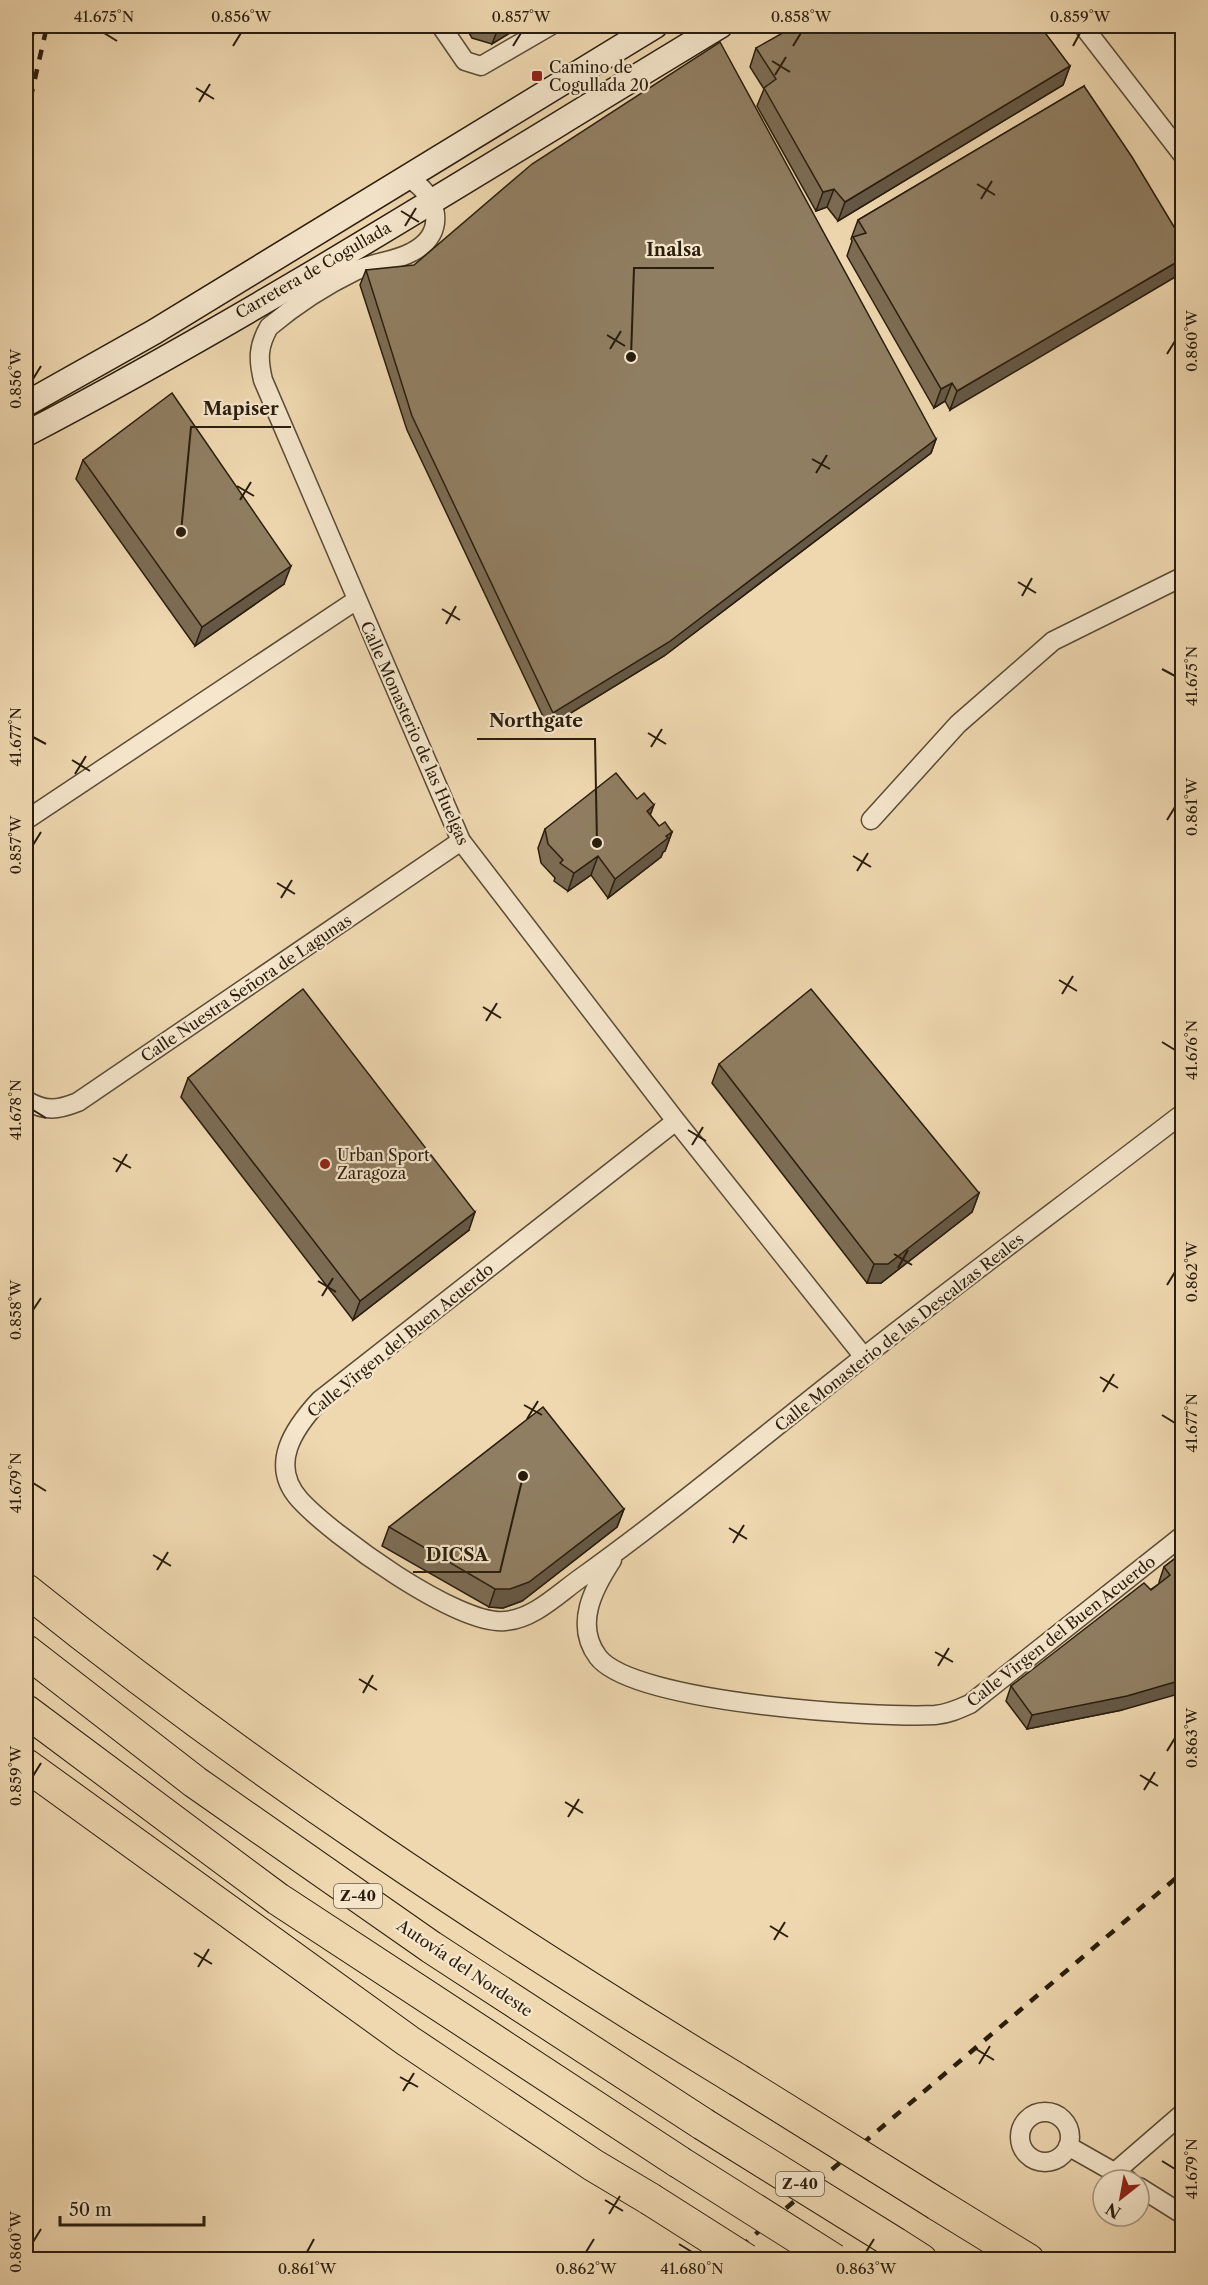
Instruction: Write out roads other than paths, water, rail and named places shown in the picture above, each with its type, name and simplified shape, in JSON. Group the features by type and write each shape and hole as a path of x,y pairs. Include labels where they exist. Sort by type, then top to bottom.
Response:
{"highway":[{"path":"26,1590 253,1763 398,1864 576,1981 1028,2259"},
{"name":"Autovía del Nordeste","path":"26,1651 195,1782 431,1947 703,2124 916,2254"},
{"name":"Z-40","path":"26,1711 278,1899 679,2162 834,2259"},
{"path":"26,1765 408,2041 593,2165 746,2259"}],"street":[{"path":"441,26 465,61 481,66 550,26"},
{"name":"Carretera de Cogullada","path":"26,404 232,285 655,26"},
{"name":"Carretera de Cogullada","path":"26,434 104,393 432,201 720,26"},
{"path":"1083,26 1182,154"},
{"path":"406,177 423,188 432,201"},
{"name":"Calle Monasterio de las Huelgas","path":"432,201 435,220 427,240 411,253 354,271 269,327 261,340 258,359 262,380 355,601 461,841 676,1121 864,1357"},
{"path":"872,820 958,723 1053,640 1182,577"},
{"path":"26,820 355,601"},
{"name":"Calle Nuestra Señora de Lagunas","path":"26,1100 41,1108 58,1110 78,1102 461,841"},
{"name":"Calle Monasterio de las Descalzas Reales","path":"616,1552 864,1357 1182,1113"},
{"name":"Calle Virgen del Buen Acuerdo","path":"616,1552 533,1612 516,1620 500,1622 477,1618 456,1609 360,1551 293,1493 285,1477 284,1460 289,1440 301,1420 320,1400 676,1121"},
{"name":"Calle Virgen del Buen Acuerdo","path":"616,1552 591,1596 587,1629 598,1657 621,1674 672,1690 830,1712 937,1715 970,1704 1182,1536"},
{"path":"1130,2168 1182,2114"},
{"path":"1068,2146 1108,2168"},
{"path":"1151,2195 1182,2214"}],"railway":[{"path":"26,62 34,26"},
{"path":"26,118 47,26"},
{"path":"725,2260 1182,1873"}],"place":[{"name":"Camino de Cogullada 20","path":"537,76"},
{"name":"Inalsa","path":"631,357"},
{"name":"Mapiser","path":"181,532"},
{"name":"Northgate","path":"597,843"},
{"name":"Urban Sport Zaragoza","path":"325,1164"},
{"name":"DICSA","path":"523,1476"}]}
